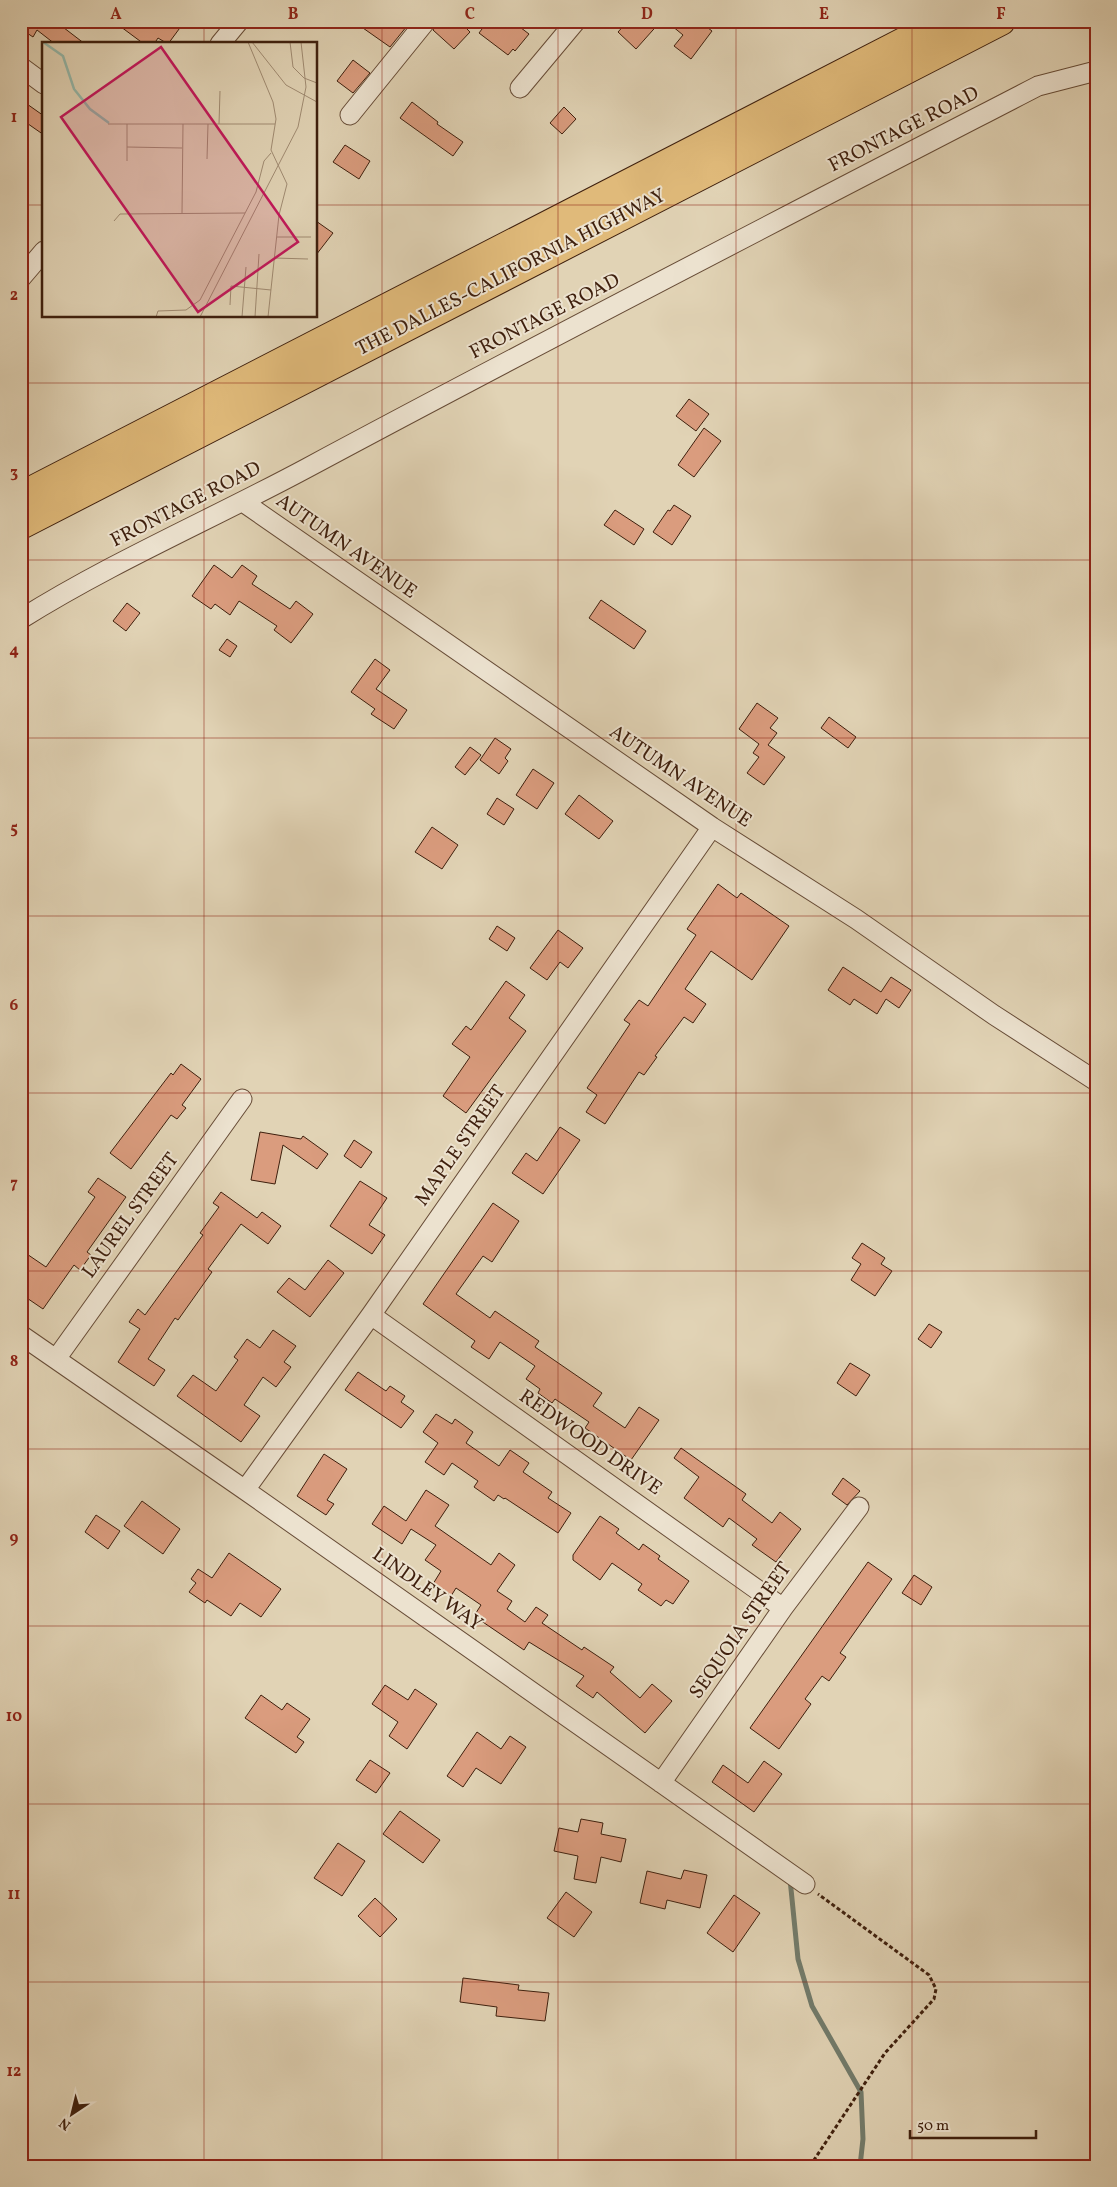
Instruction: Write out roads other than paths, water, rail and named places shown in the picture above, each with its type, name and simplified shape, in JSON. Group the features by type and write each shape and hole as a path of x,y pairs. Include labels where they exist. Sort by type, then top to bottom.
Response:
{"highway":[{"name":"THE DALLES-CALIFORNIA HIGHWAY","path":"21,496 944,21"},
{"name":"THE DALLES-CALIFORNIA HIGHWAY","path":"21,525 1001,21"}],"street":[{"path":"222,42 239,21"},
{"path":"350,115 426,21"},
{"path":"520,88 576,21"},
{"path":"21,67 42,83"},
{"name":"FRONTAGE ROAD","path":"21,619 96,576 243,502 460,386 1038,86 1096,71"},
{"path":"21,278 42,253"},
{"name":"AUTUMN AVENUE","path":"243,502 712,827 856,919 994,1015 1096,1081"},
{"name":"MAPLE STREET","path":"245,1490 371,1315 712,827"},
{"name":"LAUREL STREET","path":"56,1358 242,1099"},
{"name":"REDWOOD DRIVE","path":"371,1315 783,1608"},
{"name":"LINDLEY WAY","path":"21,1335 245,1490 805,1884"},
{"name":"SEQUOIA STREET","path":"661,1783 783,1608 859,1507"}],"waterway":[{"path":"790,1879 798,1959 812,2006 861,2092 863,2139 860,2166"}]}
